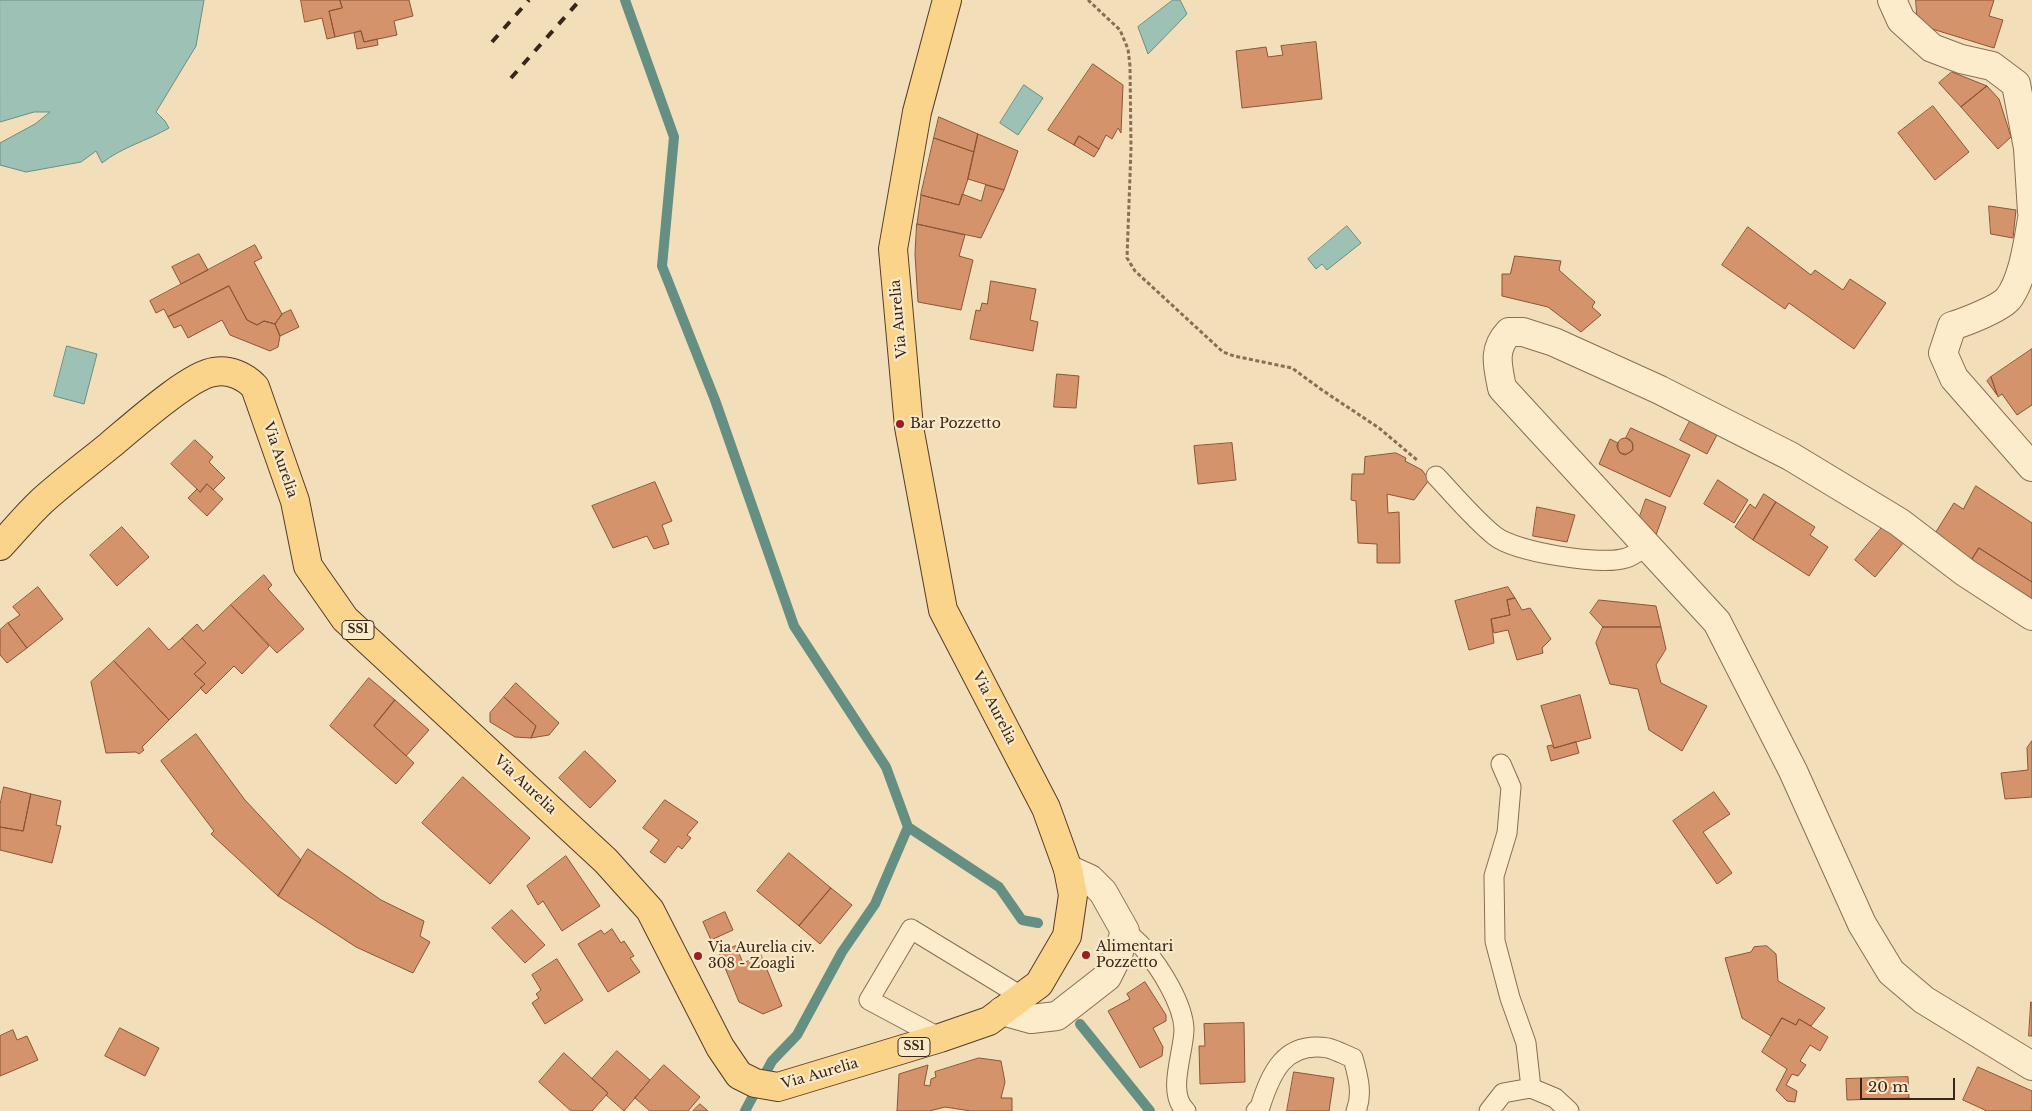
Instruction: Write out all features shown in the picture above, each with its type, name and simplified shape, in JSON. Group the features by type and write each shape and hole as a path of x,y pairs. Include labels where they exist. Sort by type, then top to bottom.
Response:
{"main road":[{"name":"Via Aurelia","path":"0,546 40,502 161,404 198,377 214,372 227,372 249,381 255,387 295,501 308,566 345,619 606,861 650,910 720,1047 739,1075 755,1084 778,1087 940,1038 989,1021 1021,997 1067,936 1073,895 1068,869 1046,808 943,610 909,427 893,249 917,112 947,0"}],"street":[{"path":"1892,0 1901,20 1932,48 1961,59 1992,66 2016,84 2028,148 2032,212"},
{"path":"2032,218 2023,269 2007,300 1970,321 1952,326 1943,353 1954,378 2032,467"},
{"path":"2032,616 1966,573 1899,522 1790,456 1660,390 1554,342 1523,332 1509,332 1500,342 1497,363 1502,388 1717,622 1793,771 1862,924 1891,972 1924,1000 2032,1066"},
{"path":"1021,997 1031,1019 1057,1016 1107,977 1118,955 1125,931 1103,892 1090,879 1068,869"}],"lane":[{"path":"1436,476 1497,538 1528,551 1610,560 1626,558 1646,546"},
{"path":"1501,764 1511,787 1507,833 1494,876 1495,941 1510,998 1526,1044 1531,1088"},
{"path":"940,1038 869,1000 911,929 1021,997"},
{"path":"1125,931 1145,949 1175,997 1184,1028 1176,1085 1180,1106 1186,1111"},
{"path":"1256,1111 1260,1107 1270,1078 1286,1056 1304,1048 1328,1048 1353,1058 1359,1079 1359,1104 1356,1111"},
{"path":"1489,1111 1503,1093 1531,1088 1555,1098 1569,1111"}],"path":[{"path":"1088,0 1120,30 1128,49 1131,148 1127,258 1136,270 1223,352 1292,368 1379,428 1436,476"}],"water":[{"path":"0,0 204,0 196,46 156,112 169,128 110,157 102,163 96,151 81,162 26,172 0,165 0,143 35,124 50,112 34,112 0,122"},
{"path":"1173,0 1180,0 1187,14 1148,54 1138,27"},
{"path":"1024,85 1043,98 1018,135 1000,123"},
{"path":"1347,226 1361,243 1327,270 1322,264 1316,269 1308,259"},
{"path":"67,346 97,354 84,404 54,396"}],"building":[{"path":"301,0 340,0 342,8 329,11 335,37 327,39 322,18 305,22"},
{"path":"340,0 409,0 413,16 394,21 397,35 364,42 361,31 335,37 329,11 342,8"},
{"path":"1916,0 1994,0 1989,16 2003,20 1994,48 1929,28 1917,15"},
{"path":"361,31 364,42 377,39 378,45 357,49 354,33"},
{"path":"1316,42 1322,99 1242,108 1236,51 1266,47 1268,57 1283,55 1281,46"},
{"path":"1093,64 1123,85 1121,133 1118,128 1112,139 1106,135 1099,149 1079,136 1074,145 1048,130"},
{"path":"1952,72 1987,86 1961,107 1939,83"},
{"path":"1987,86 1999,99 2011,137 1998,149 1961,107"},
{"path":"1933,106 1969,152 1935,180 1898,133"},
{"path":"939,117 978,134 974,152 934,138"},
{"path":"978,134 1018,151 1004,190 968,179"},
{"path":"1079,136 1099,149 1094,157 1074,145"},
{"path":"934,138 974,152 968,179 959,205 921,195"},
{"path":"986,185 1004,190 981,238 917,224 921,195 959,205 962,194 981,201"},
{"path":"1989,206 2016,210 2013,238 1991,234"},
{"path":"917,224 965,235 959,256 973,260 961,310 918,302 915,254"},
{"path":"1748,227 1811,275 1815,270 1843,290 1850,279 1886,303 1854,349 1789,303 1785,309 1722,265"},
{"path":"255,245 262,258 254,262 282,314 275,324 264,321 257,325 247,320 229,286 168,317 164,309 156,313 150,301"},
{"path":"199,254 208,270 181,284 172,267"},
{"path":"1515,256 1561,261 1559,270 1595,302 1592,307 1601,315 1581,332 1548,307 1502,296 1502,274 1510,274"},
{"path":"991,281 1036,289 1030,320 1038,322 1033,351 970,339 976,310 980,311 982,303 987,304"},
{"path":"229,286 247,320 257,325 264,321 275,324 280,336 278,347 270,351 230,335 222,320 188,338 181,325 174,328 168,317"},
{"path":"291,310 299,327 280,336 275,324 282,314"},
{"path":"2032,349 2032,405 2017,415 2002,394 1998,397 1991,377"},
{"path":"1057,374 1079,376 1076,408 1054,407"},
{"path":"1991,377 1997,395 1987,381"},
{"path":"1691,419 1718,433 1707,454 1680,440"},
{"path":"1631,428 1690,455 1670,497 1599,464 1610,439 1618,443 1620,453 1625,455 1633,450 1632,442 1626,438"},
{"path":"1625,438 1631,440 1633,446 1631,452 1625,454 1619,452 1617,446 1619,440"},
{"path":"195,440 213,457 209,462 225,478 213,490 207,484 200,492 171,464"},
{"path":"1232,443 1236,480 1198,484 1194,446"},
{"path":"1396,453 1406,458 1405,461 1422,470 1429,480 1414,500 1387,494 1388,513 1399,512 1400,563 1377,563 1377,544 1358,543 1356,501 1351,500 1352,474 1364,474 1365,457"},
{"path":"1718,480 1748,500 1734,523 1704,504"},
{"path":"655,482 672,521 662,525 669,544 654,549 647,536 613,548 592,506"},
{"path":"207,484 223,499 207,516 188,498 197,489 200,492"},
{"path":"1976,486 2032,523 2032,582 1979,548 1971,561 1934,535 1954,503 1963,509"},
{"path":"1764,494 1776,502 1753,540 1735,527 1750,504 1755,508"},
{"path":"1646,499 1666,507 1656,535 1639,519"},
{"path":"1776,502 1815,527 1810,535 1828,547 1809,576 1753,540"},
{"path":"1537,507 1575,515 1567,542 1533,536"},
{"path":"1884,525 1904,542 1875,577 1855,560"},
{"path":"122,527 149,557 117,586 90,555"},
{"path":"1979,548 2032,582 2032,600 1971,561"},
{"path":"264,575 272,585 268,589 304,629 277,653 231,605"},
{"path":"38,587 63,619 27,648 8,623 20,615 13,607"},
{"path":"1508,587 1515,598 1507,600 1510,615 1491,619 1494,643 1469,650 1455,601"},
{"path":"1515,598 1522,610 1530,608 1551,639 1542,648 1543,653 1517,660 1508,630 1494,633 1491,619 1510,615 1507,600"},
{"path":"1599,600 1656,606 1661,627 1603,627 1590,613"},
{"path":"231,605 269,646 242,674 234,666 206,694 200,688 205,684 194,674 206,663 182,638 197,624 203,631"},
{"path":"8,623 27,648 7,663 0,655 0,630"},
{"path":"1603,627 1661,627 1666,649 1656,665 1661,683 1707,706 1682,751 1649,730 1638,689 1610,684 1596,643"},
{"path":"149,628 169,650 182,638 206,663 194,674 205,684 169,720 114,661"},
{"path":"114,661 169,720 142,747 144,750 139,754 136,752 106,753 91,682"},
{"path":"369,678 395,700 374,726 414,763 396,784 330,726"},
{"path":"516,683 559,723 549,735 531,738 536,726 504,697"},
{"path":"1580,695 1591,738 1554,748 1541,706"},
{"path":"504,697 536,726 531,738 515,737 490,722 490,713"},
{"path":"395,700 429,730 406,756 374,726"},
{"path":"196,734 245,800 301,860 278,896 211,834 214,831 161,761"},
{"path":"2032,741 2032,797 2005,799 2001,773 2028,770 2027,748"},
{"path":"1576,742 1579,753 1551,761 1547,746 1552,745 1554,748"},
{"path":"585,751 616,781 590,808 559,778"},
{"path":"463,777 530,838 490,884 422,823"},
{"path":"4,787 31,794 23,831 0,827 0,805"},
{"path":"1714,792 1730,814 1703,832 1732,873 1717,884 1673,821"},
{"path":"31,794 61,801 56,825 61,826 52,863 0,850 0,827 23,831"},
{"path":"665,800 698,822 687,835 691,838 682,849 678,846 665,863 650,852 659,840 643,828"},
{"path":"308,849 381,900 424,921 420,936 430,942 413,973 356,947 278,896"},
{"path":"789,853 831,888 799,926 757,891"},
{"path":"566,856 600,906 562,931 543,901 538,905 527,886"},
{"path":"831,888 852,905 820,944 799,926"},
{"path":"512,910 545,945 525,963 492,928"},
{"path":"725,912 733,930 711,940 703,922"},
{"path":"612,929 621,943 624,941 634,956 630,958 640,972 608,992 578,944 601,930 604,934"},
{"path":"736,946 743,963 761,955 782,1006 763,1014 739,1002 719,953"},
{"path":"1767,946 1776,954 1778,981 1825,1008 1811,1026 1799,1019 1796,1025 1782,1018 1771,1036 1742,1018 1725,958 1751,952 1754,947"},
{"path":"557,959 583,1000 545,1024 532,1003 539,998 536,994 541,990 532,975"},
{"path":"1145,982 1166,1015 1166,1021 1153,1028 1163,1047 1162,1056 1140,1068 1108,1011 1130,999 1127,994"},
{"path":"2031,1002 2032,1036 2029,1036"},
{"path":"1782,1018 1796,1025 1799,1019 1828,1037 1820,1051 1810,1045 1800,1061 1806,1065 1798,1076 1792,1074 1786,1085 1797,1091 1795,1102 1787,1101 1776,1090 1787,1069 1762,1052"},
{"path":"1244,1023 1245,1082 1200,1084 1199,1046 1205,1046 1204,1024"},
{"path":"120,1028 159,1048 145,1076 105,1056"},
{"path":"13,1030 17,1040 27,1036 38,1060 0,1076 0,1036"},
{"path":"617,1051 650,1080 624,1111 592,1079"},
{"path":"564,1053 608,1093 592,1111 571,1111 539,1082"},
{"path":"979,1058 1001,1061 1005,1082 1001,1098 1012,1098 1012,1111 971,1111 945,1107 929,1111 897,1111 899,1074 928,1065 924,1085 930,1086 931,1079 936,1077 935,1072"},
{"path":"664,1065 700,1097 688,1111 650,1111 635,1098"},
{"path":"1978,1067 2032,1091 2032,1111 1987,1111 1963,1100"},
{"path":"1294,1072 1334,1078 1329,1111 1287,1111"},
{"path":"1908,1077 1909,1098 1847,1100 1846,1079"},
{"path":"700,1104 708,1111 693,1111"}],"waterway":[{"path":"625,0 674,137 662,266 715,400 794,626 886,767 908,827 999,887 1022,920 1038,923"},
{"path":"745,1111 772,1061 797,1035 842,952 875,904 908,827"},
{"path":"1080,1024 1150,1111"}],"railway":[{"path":"492,42 529,0"},
{"path":"511,78 580,0"}],"place":[{"name":"Bar Pozzetto","path":"900,424"},
{"name":"Alimentari Pozzetto","path":"1086,955"},
{"name":"Via Aurelia civ. 308 - Zoagli","path":"698,956"}]}
